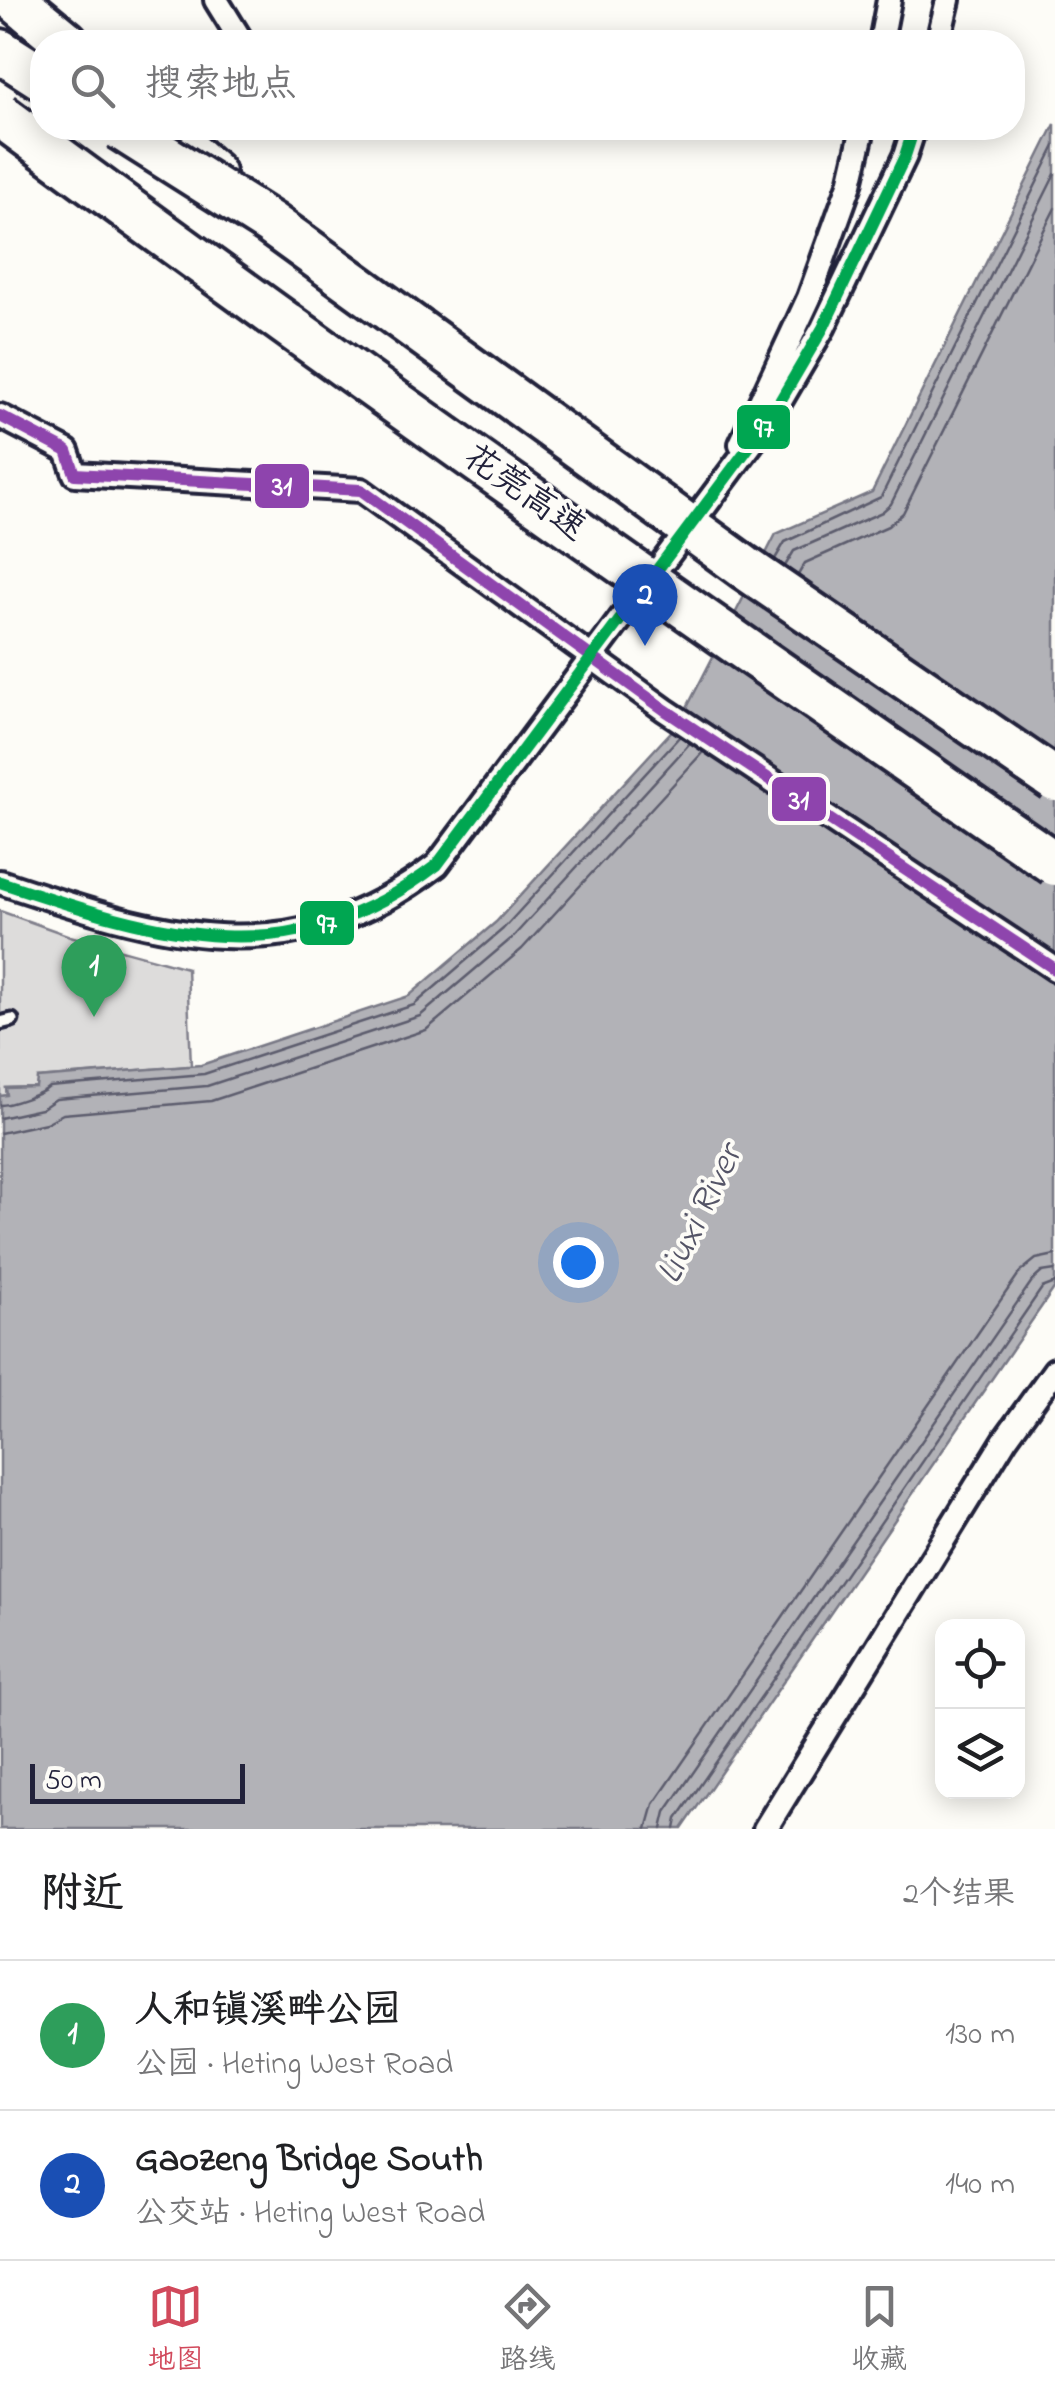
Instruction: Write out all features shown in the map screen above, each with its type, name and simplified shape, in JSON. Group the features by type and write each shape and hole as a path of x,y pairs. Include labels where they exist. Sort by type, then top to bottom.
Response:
{"highway":[{"path":"15,0 51,30"},
{"path":"0,51 30,70"},
{"name":"花莞高速","path":"0,115 30,137"},
{"name":"花莞高速","path":"34,140 229,285 1055,864"},
{"name":"花莞高速","path":"139,140 270,223 744,567 1055,780"},
{"path":"176,140 270,223"},
{"path":"0,142 229,285"}],"street":[{"path":"216,0 235,30"},
{"path":"883,30 889,0"},
{"path":"941,30 948,0"},
{"path":"725,479 810,298 850,184 859,140"},
{"path":"0,882 98,914 165,930 245,938 299,932 361,914 400,894 437,866 769,420 823,328 910,140"},
{"path":"0,416 67,451 75,474 361,490 665,710 1055,970"},
{"path":"765,1829 1006,1438 1055,1370"}],"shaded area":[{"path":"0,911 70,936 187,968 191,1066 38,1078 37,1087 6,1088 7,1096 0,1096"}],"water":[{"name":"Liuxi River","path":"1055,124 1055,1287 682,1829 0,1829 0,1096 7,1095 6,1088 36,1087 37,1078 201,1065 409,996 496,922 679,723 776,534 872,492"}],"transit line":[{"name":"97","path":"0,882 115,918 170,930 223,936 276,934 329,923 382,900 437,865 769,420 823,328 910,140"},
{"name":"31","path":"0,416 67,451 75,474 361,490 665,710 1055,969"}],"place":[{"name":"Gaozeng Bridge South","path":"645,646"},
{"name":"人和镇溪畔公园","path":"94,1017"}]}
